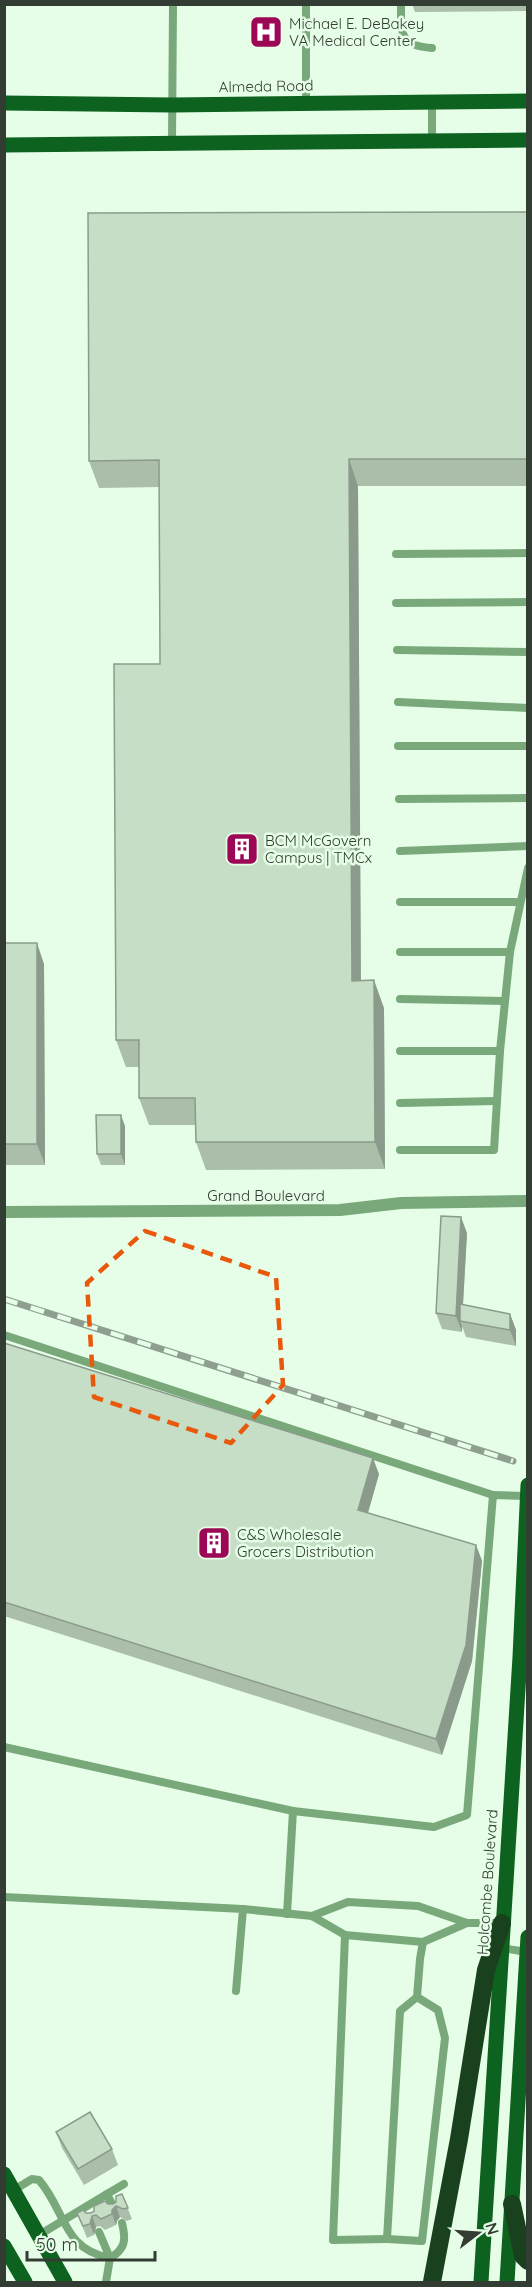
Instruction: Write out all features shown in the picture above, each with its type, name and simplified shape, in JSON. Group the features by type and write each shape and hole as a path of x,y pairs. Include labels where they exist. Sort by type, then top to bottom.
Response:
{"highway":[{"path":"432,2283 459,2139 486,1970 497,1948 502,1923"},
{"path":"512,2204 523,2256 528,2261"}],"main road":[{"name":"Almeda Road","path":"4,104 172,105 528,101"},
{"path":"4,145 528,140"},
{"name":"Holcombe Boulevard","path":"502,1923 524,1629 527,1490"},
{"path":"507,2283 527,1945"},
{"name":"Holcombe Boulevard","path":"481,2283 497,1948"},
{"path":"4,2174 65,2283"},
{"path":"4,2246 25,2283"}],"street":[{"name":"Grand Boulevard","path":"4,1212 340,1210 401,1203 528,1201"}],"lane":[{"path":"172,143 173,4"},
{"path":"306,4 306,103"},
{"path":"401,4 402,33 407,42 414,46 432,48"},
{"path":"432,102 432,141"},
{"path":"396,554 528,553"},
{"path":"396,603 528,602"},
{"path":"397,650 528,652"},
{"path":"398,702 528,708"},
{"path":"398,746 528,746"},
{"path":"399,799 528,798"},
{"path":"400,851 528,846"},
{"path":"400,1150 494,1150 500,1051 510,952 528,868"},
{"path":"400,902 520,902"},
{"path":"400,952 510,952"},
{"path":"400,999 505,1001"},
{"path":"400,1051 500,1051"},
{"path":"400,1103 497,1101"},
{"path":"4,1335 493,1495 527,1490"},
{"path":"4,1747 293,1811 434,1827 467,1815 493,1495"},
{"path":"287,1914 293,1811"},
{"path":"4,1897 243,1909 312,1917 345,1935 423,1942 467,1923"},
{"path":"312,1917 348,1902 418,1906 467,1923 502,1923"},
{"path":"236,1991 243,1909"},
{"path":"345,1935 333,2240 422,2241 444,2038 438,2010 417,1997"},
{"path":"387,2239 400,2010 417,1997 423,1942"},
{"path":"497,1948 527,1945"},
{"path":"14,2190 32,2179 39,2180 63,2221 86,2251 110,2258 119,2253 124,2245 122,2223"},
{"path":"39,2235 88,2210 107,2194 124,2184"},
{"path":"107,2194 115,2210"},
{"path":"99,2232 110,2258 106,2283"}],"highlighted area":[{"path":"145,1231 276,1277 283,1385 231,1443 94,1397 87,1283"}],"building":[{"name":"BCM McGovern Campus | TMCx","path":"528,212 528,459 349,459 352,981 374,980 375,1142 196,1142 195,1098 139,1098 139,1040 116,1040 114,664 160,664 159,460 89,461 88,213"},
{"path":"4,943 37,943 37,1144 4,1144"},
{"path":"96,1115 121,1115 121,1154 97,1154"},
{"path":"441,1216 461,1217 456,1316 436,1313"},
{"path":"460,1304 510,1314 510,1330 460,1321"},
{"name":"C&S Wholesale Grocers Distribution","path":"4,1343 373,1458 358,1510 476,1545 466,1645 436,1739 4,1602"},
{"path":"90,2112 112,2149 78,2169 56,2132"},
{"path":"122,2194 128,2208 123,2209 116,2206 112,2214 101,2219 96,2215 92,2216 90,2224 83,2226 77,2213 83,2210 91,2213 94,2211 94,2206 105,2201 113,2204 116,2202 116,2196"}],"railway":[{"path":"4,1299 513,1461"}],"place":[{"name":"Michael E. DeBakey VA Medical Center","path":"266,32"},
{"name":"BCM McGovern Campus | TMCx","path":"242,849"},
{"name":"C&S Wholesale Grocers Distribution","path":"214,1543"}]}
